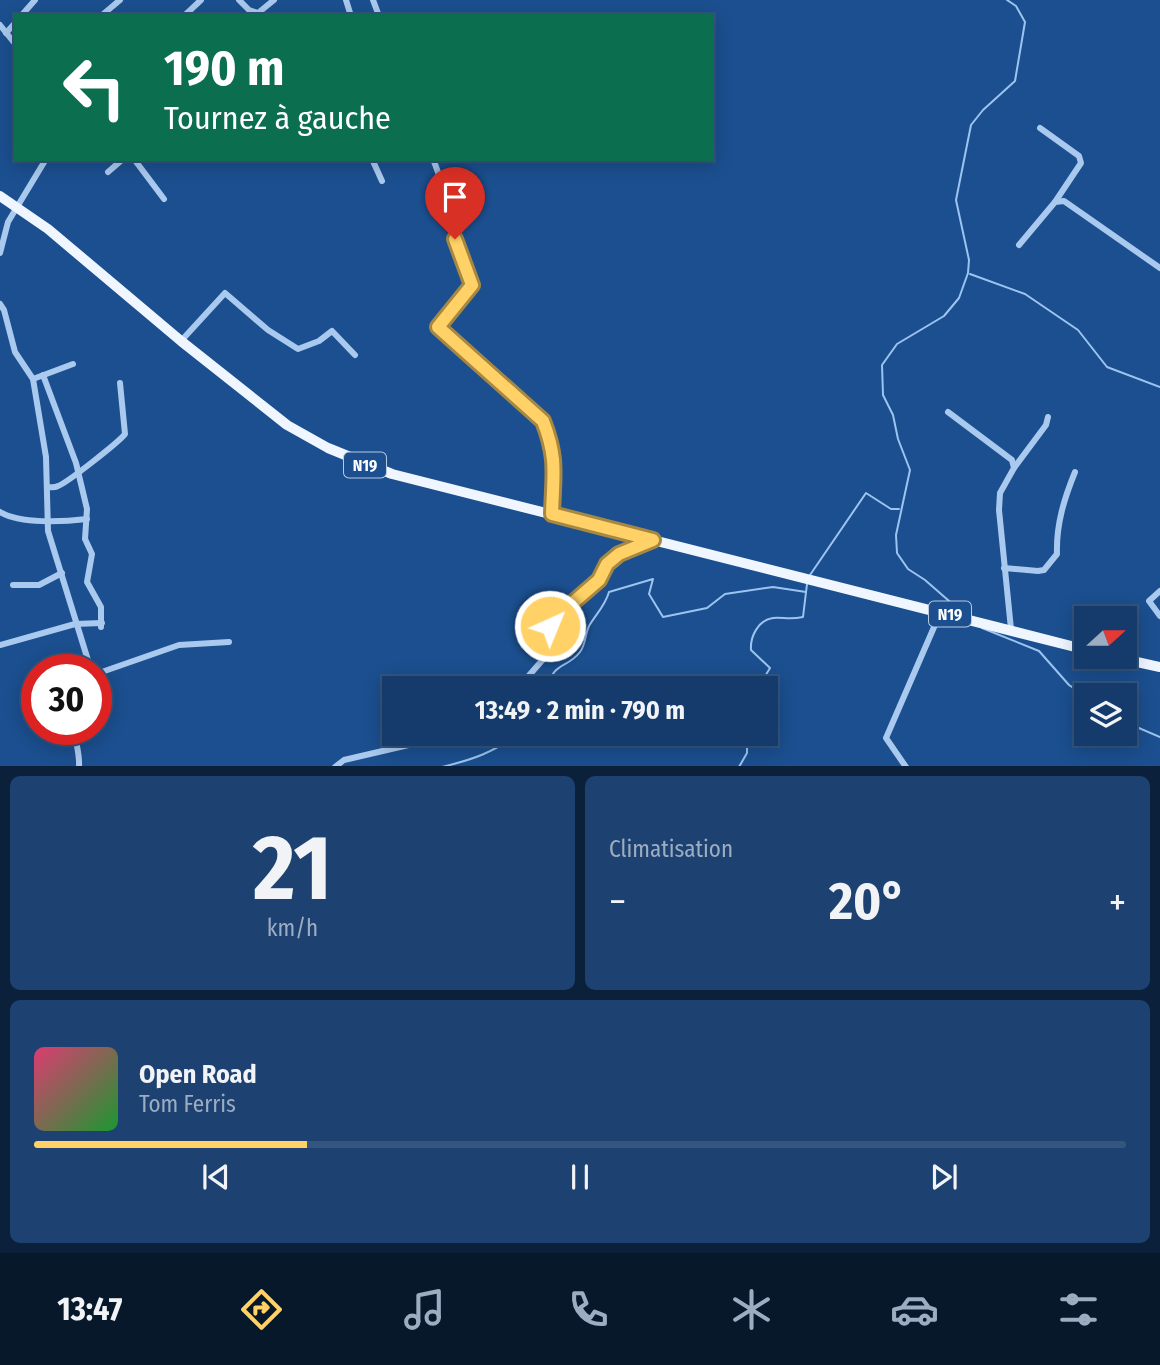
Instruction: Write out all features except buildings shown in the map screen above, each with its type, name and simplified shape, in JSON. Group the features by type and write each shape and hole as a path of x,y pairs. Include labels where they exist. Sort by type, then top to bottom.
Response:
{"main road":[{"name":"N19","path":"0,196 16,206 287,425 349,458 392,474 1074,646"},
{"path":"1138,662 1160,667"}],"street":[{"path":"23,14 35,0"},
{"path":"102,14 120,0"},
{"path":"186,14 201,0"},
{"path":"239,0 248,10 258,13 274,0"},
{"path":"6,33 14,24"},
{"path":"0,25 14,43"},
{"path":"1019,245 1055,202 1081,163 1079,156 1040,128"},
{"path":"0,253 4,223 45,161"},
{"path":"108,172 122,161"},
{"path":"136,161 164,199"},
{"path":"373,161 382,181"},
{"path":"434,161 448,199 455,239 472,285 438,327 543,421 552,443 556,469 552,514"},
{"path":"1055,202 1064,201 1160,268"},
{"path":"181,341 225,293 268,330 298,349 319,341 332,331 355,355"},
{"path":"0,304 15,352 33,379 46,457 46,519 85,654"},
{"path":"33,379 74,365"},
{"path":"0,645 75,624 102,625 101,607 87,582 92,554 85,540 87,519 78,473 43,375"},
{"path":"47,487 56,487 78,473 120,441 125,434 120,383"},
{"path":"948,412 1012,460 1014,468"},
{"path":"1011,629 999,510 1000,493 1014,468 1046,425 1048,417"},
{"path":"1004,568 1044,570 1057,554 1056,540 1064,497 1075,472"},
{"path":"0,512 10,519 46,519 60,522 87,519"},
{"path":"528,676 552,648 550,626 562,618 569,606 599,580 607,564 619,554 653,540"},
{"path":"13,585 39,585 62,573"},
{"path":"1160,591 1149,601 1160,616"},
{"path":"906,766 886,738 941,611"},
{"path":"112,668 179,645 229,642"},
{"path":"76,745 79,752 79,766"},
{"path":"335,766 344,760 404,746"}],"waterway":[{"path":"964,614 908,569 897,553 896,535 910,470 898,439 893,415 883,395 882,365 897,344 944,316 959,298 968,273 969,260 956,200 971,125 983,110 1015,81 1025,22 1016,6 1007,0"},
{"path":"970,274 1025,294 1078,330 1107,367 1160,387"},
{"path":"810,575 866,493 891,509 899,509"},
{"path":"552,676 580,652 589,626 609,592 653,579 649,594 663,617 707,608 725,594 773,587 806,592"},
{"path":"765,676 770,668 751,650 754,635 759,626 768,619 803,617 807,584"},
{"path":"982,628 1039,651 1074,688"},
{"path":"1137,727 1160,737"},
{"path":"446,766 499,746"},
{"path":"740,766 747,753 747,746"}],"route":[{"path":"455,239 472,285 438,327 543,421 552,443 556,469 552,514 653,540 634,546 607,564 599,580 569,606 562,618 550,626"}]}
